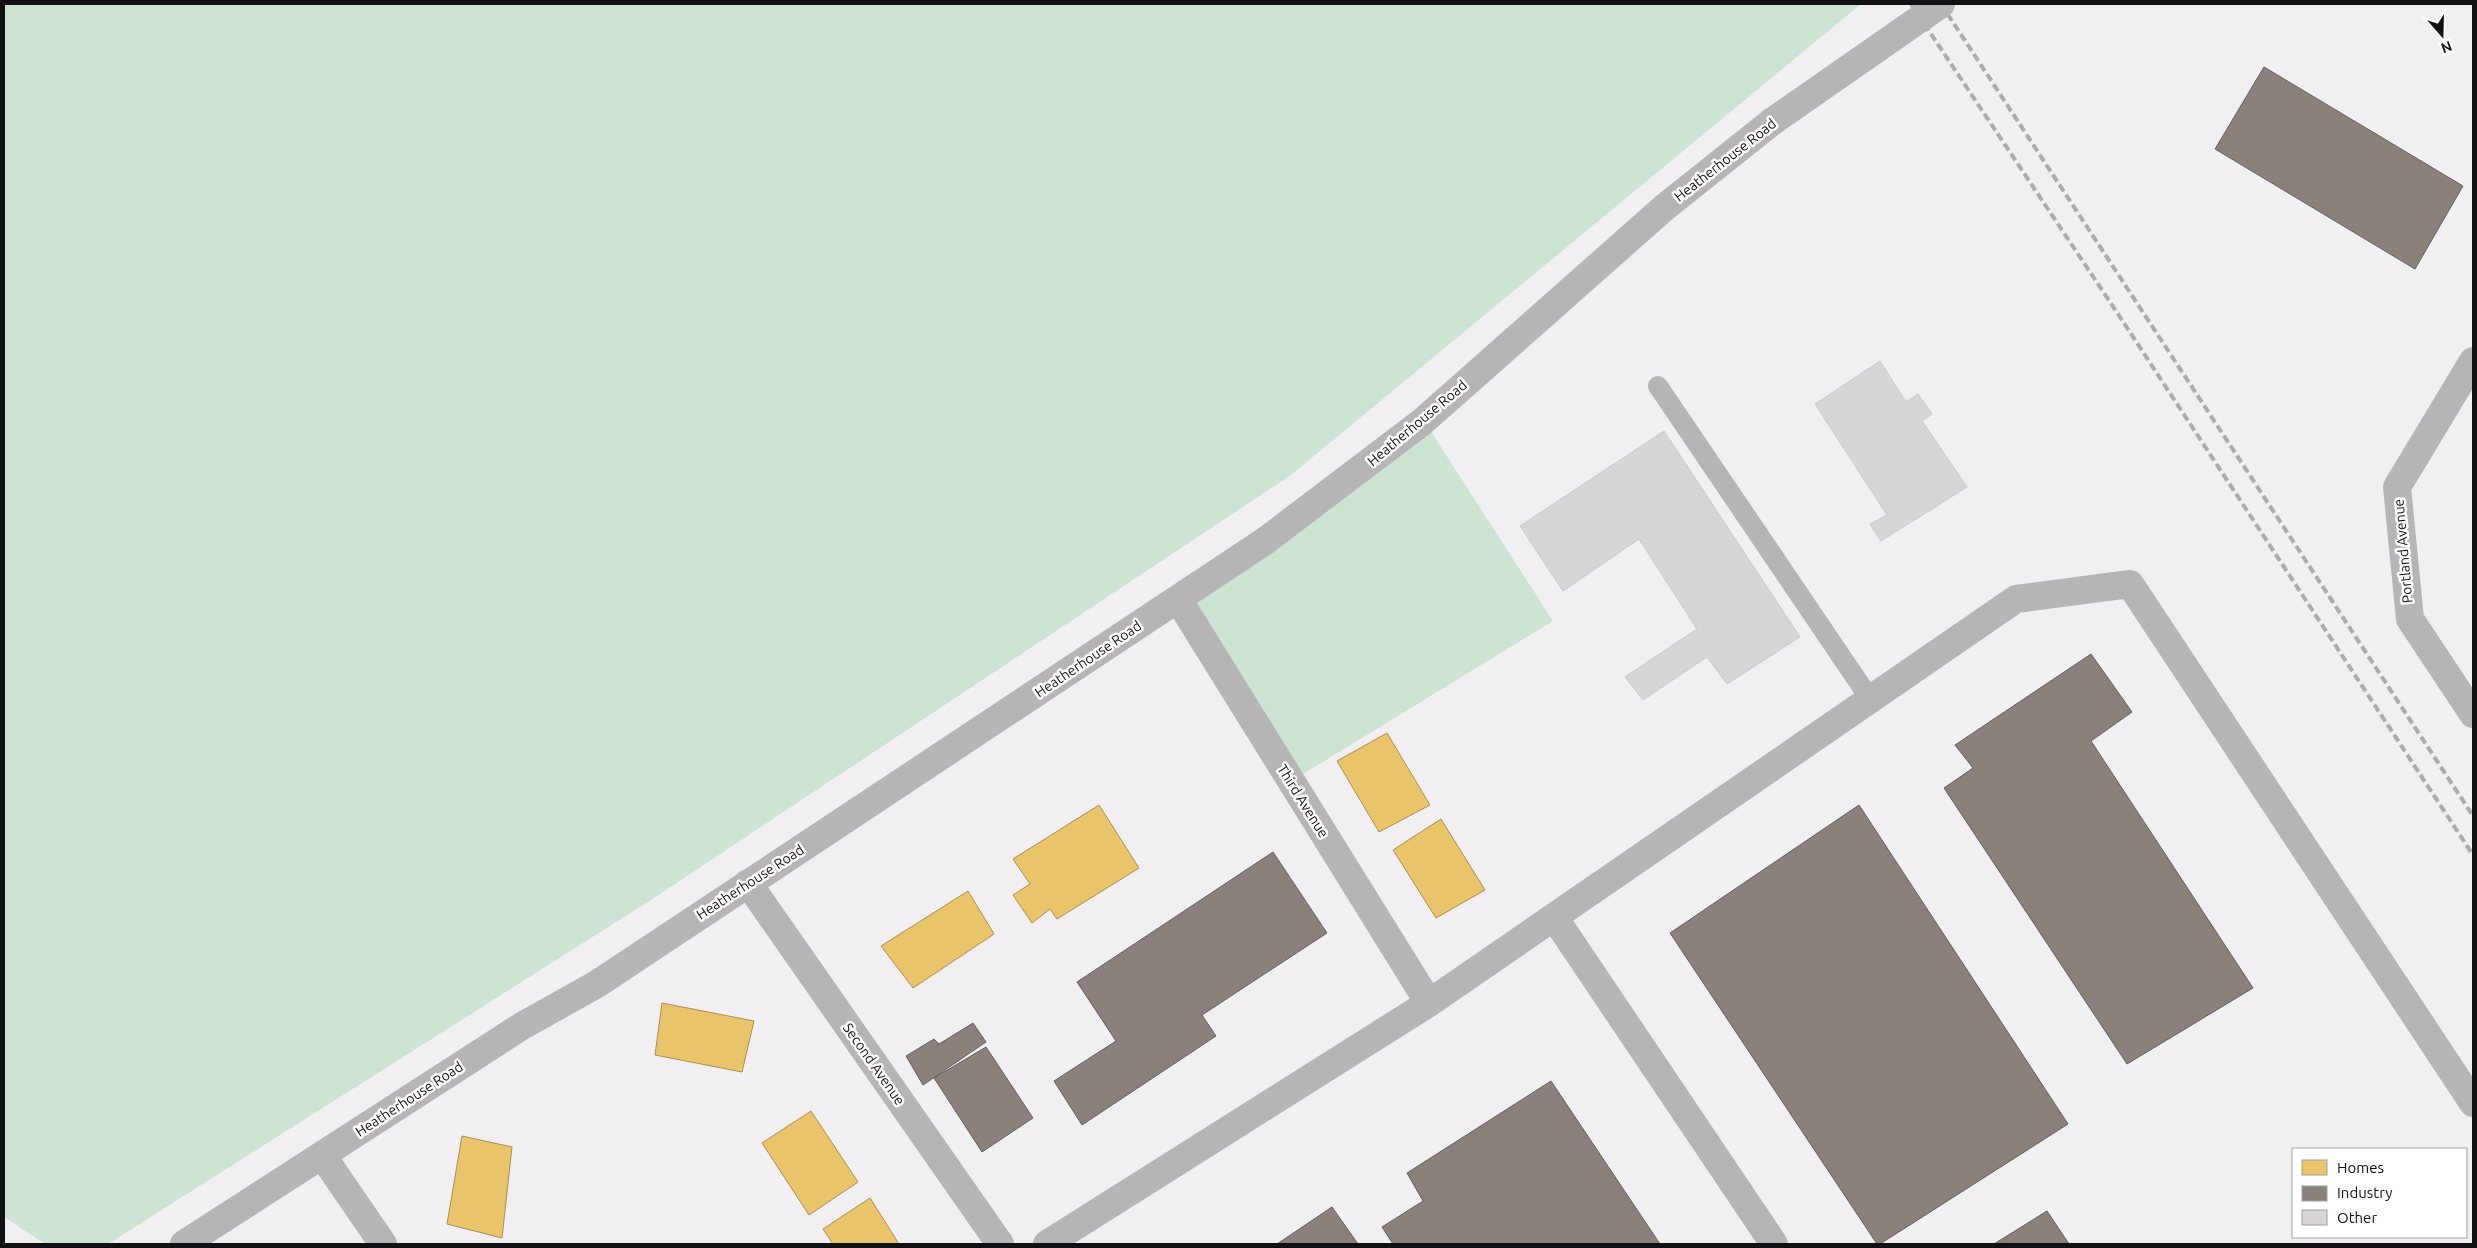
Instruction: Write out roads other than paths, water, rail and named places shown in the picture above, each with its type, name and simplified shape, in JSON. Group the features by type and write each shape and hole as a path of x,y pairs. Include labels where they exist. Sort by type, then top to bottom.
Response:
{"street":[{"name":"Heatherhouse Road","path":"184,1244 522,1026 597,984 1265,541 1422,422 1664,207 1773,121 1941,4"},
{"name":"Portland Avenue","path":"2473,361 2397,486 2410,620 2473,714"},
{"path":"1047,1244 1429,1003 2016,599 2130,584 2473,1103"},
{"name":"Third Avenue","path":"1178,599 1429,1003"},
{"name":"Second Avenue","path":"748,883 1000,1244"},
{"path":"1554,917 1774,1244"},
{"path":"322,1155 383,1244"}],"lane":[{"path":"1658,386 1870,699"}],"railway":[{"path":"1911,4 2118,314 2473,855"},
{"path":"1941,4 2473,816"}]}
